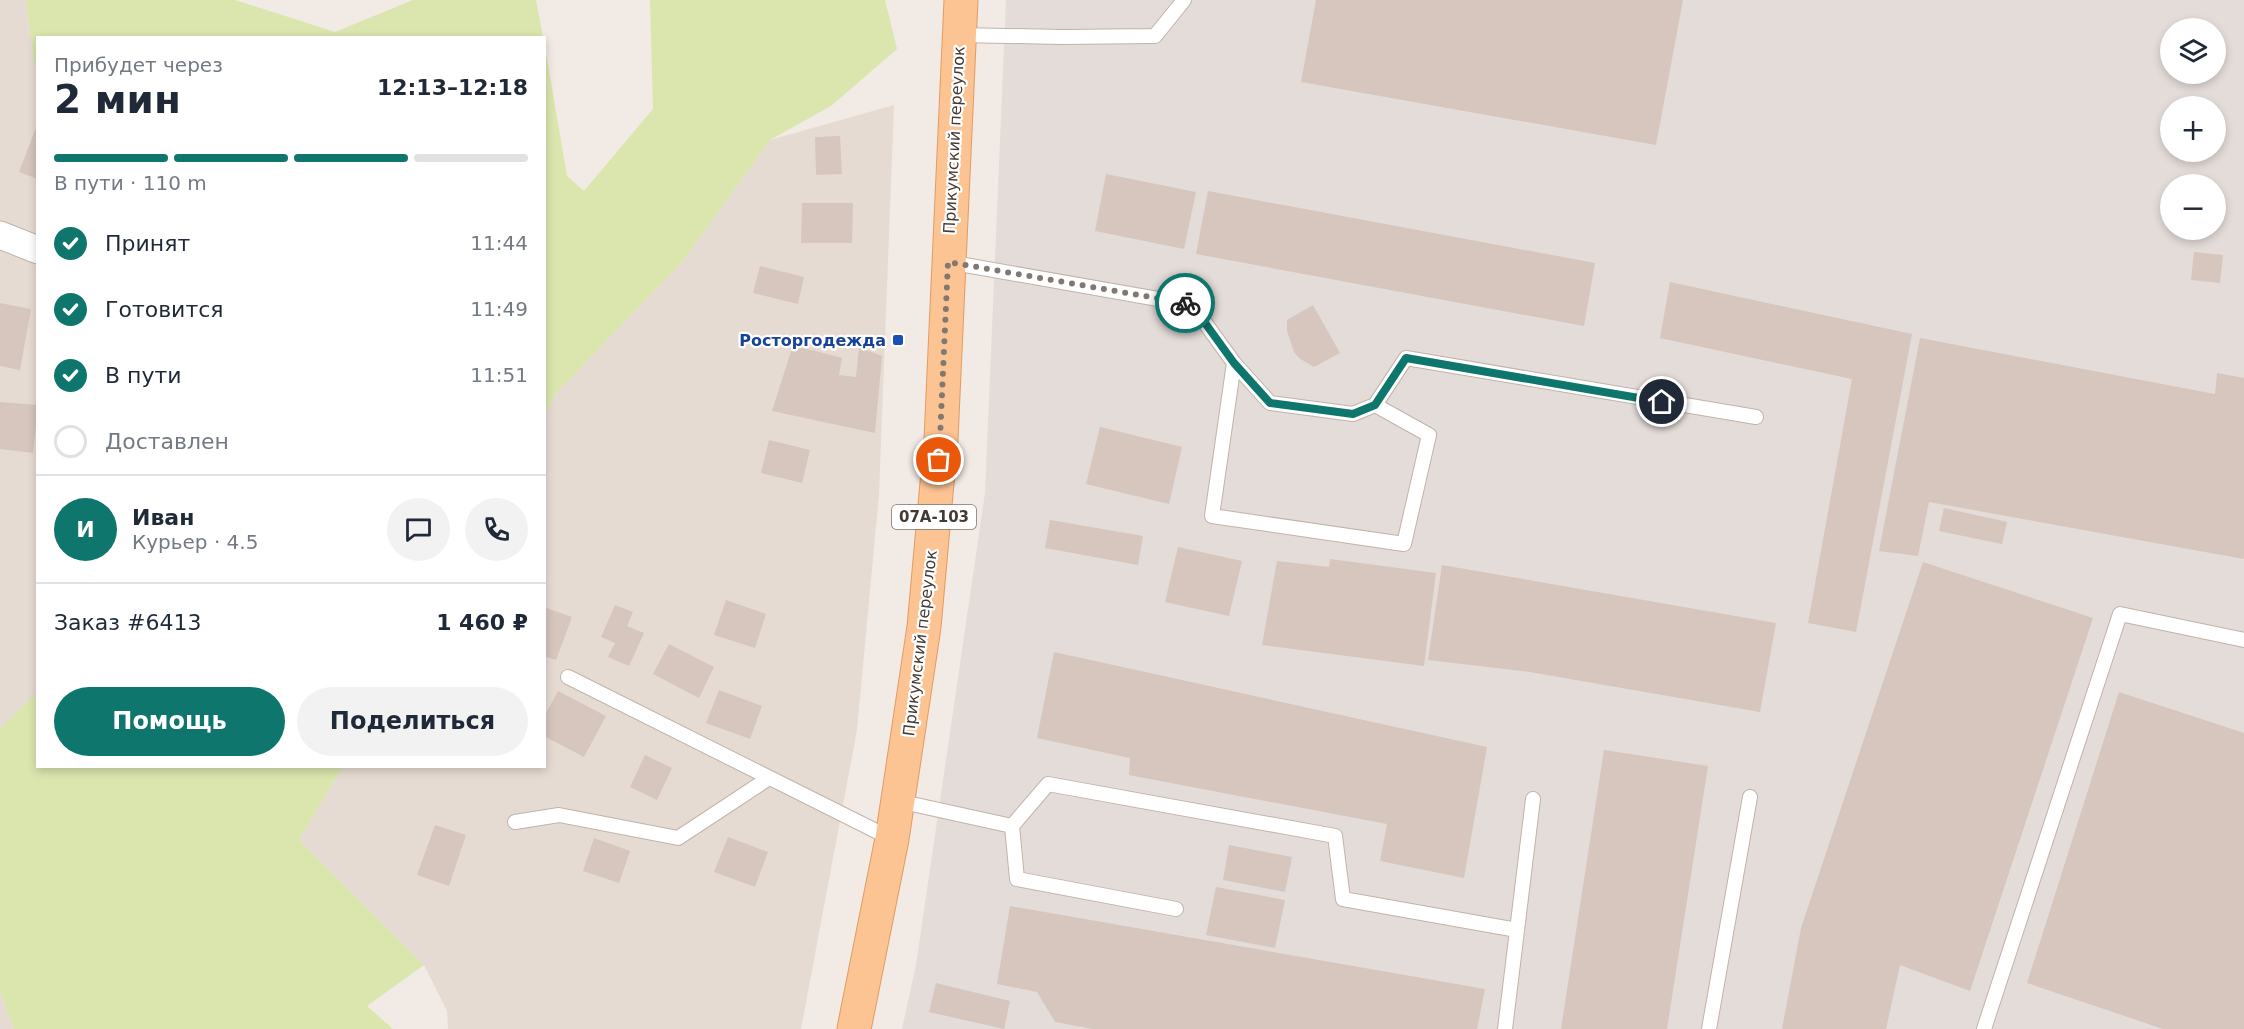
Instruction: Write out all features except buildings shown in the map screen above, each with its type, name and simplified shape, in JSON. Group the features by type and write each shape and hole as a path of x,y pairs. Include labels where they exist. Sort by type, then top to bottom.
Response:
{"main road":[{"name":"Прикумский переулок","path":"854,1029 898,801 924,627 940,439 961,0"}],"street":[{"path":"0,235 36,249"}],"lane":[{"path":"960,35 1155,36 1184,0"},
{"path":"948,262 1192,305 1234,363 1270,403 1353,414 1375,405 1406,358 1756,417"},
{"path":"1234,363 1212,516 1404,544 1429,435 1375,405"},
{"path":"1988,1028 2120,614 2244,640"},
{"path":"568,677 891,839"},
{"path":"515,822 559,815 678,838 770,778"},
{"path":"1176,909 1017,879 1012,826 1048,784 1335,836 1343,899 1517,930"},
{"path":"1708,1029 1750,797"},
{"path":"1505,1029 1533,799"},
{"path":"898,801 1012,826"}],"shaded area":[{"path":"0,0 26,0 34,62 36,62 36,695 0,728"},
{"path":"1006,0 2244,0 2244,1029 902,1029 916,965 985,493"},
{"path":"894,105 879,494 857,730 801,1029 448,1029 447,1011 424,965 299,840 341,768 546,768 546,412 558,391 682,262 770,140"},
{"path":"0,991 14,1029 0,1029"}],"green space":[{"path":"26,0 235,0 335,32 413,0 536,0 543,36 36,36 36,62 34,63"},
{"path":"650,0 885,0 897,49 831,106 770,140 682,262 558,391 546,412 546,53 567,176 584,191 653,109"},
{"path":"36,694 36,768 341,768 299,840 424,965 367,1006 393,1029 14,1029 0,991 0,728"}],"way so far":[{"path":"939,460 948,262 1185,303"}],"place":[{"name":"Росторгодежда","path":"898,340"}],"route":[{"path":"1185,303 1192,305 1234,363 1270,403 1353,414 1375,405 1406,358 1662,402"}]}
